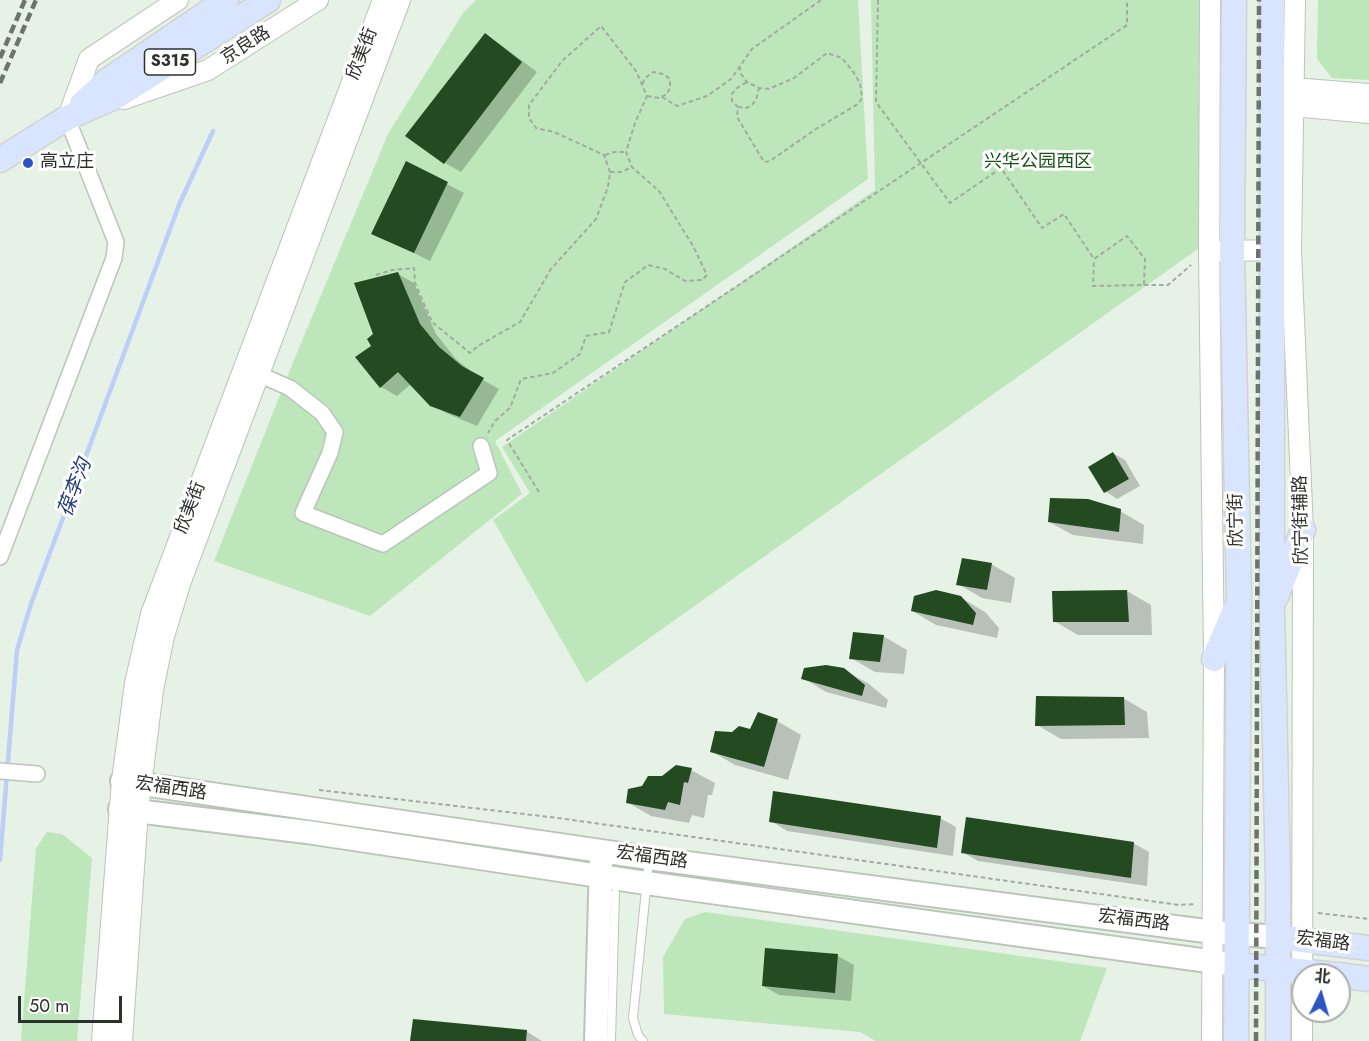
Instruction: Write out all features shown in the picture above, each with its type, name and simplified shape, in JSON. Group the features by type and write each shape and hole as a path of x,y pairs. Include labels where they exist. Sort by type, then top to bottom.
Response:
{"main road":[{"path":"161,44 199,0"},
{"name":"京良路","path":"67,118 107,81 226,0"},
{"name":"京良路","path":"0,160 67,118 117,96 268,0"},
{"name":"欣宁街","path":"1234,0 1220,250 1239,599 1237,934 1225,963 1236,1041"},
{"name":"欣宁街","path":"1272,0 1282,250 1272,607 1278,879 1278,1041"},
{"path":"1272,607 1304,530"},
{"path":"1214,659 1239,599"},
{"name":"宏福西路","path":"131,783 649,858 1213,932 1278,937"},
{"name":"宏福西路","path":"129,810 307,832 646,883 1225,963"},
{"path":"596,1041 601,851"},
{"path":"1238,875 1278,879"},
{"name":"宏福路","path":"1278,937 1369,948"},
{"name":"宏福路","path":"1225,963 1291,969"},
{"name":"宏福路","path":"1351,977 1369,979"}],"street":[{"path":"0,557 114,258 116,242 67,118 89,59 178,0"},
{"name":"京良路","path":"67,118 208,70 318,0"},
{"name":"欣美街","path":"102,1041 129,810 135,683 151,614 383,0"},
{"name":"欣美街","path":"131,783 164,636 181,581 400,0"},
{"path":"1210,0 1220,250 1214,659 1213,932 1225,963 1212,1041"},
{"name":"欣宁街辅路","path":"1295,0 1293,97 1282,250 1304,530 1302,963"},
{"path":"1293,97 1369,94"},
{"path":"1293,97 1369,112"},
{"path":"1220,250 1282,250"},
{"path":"258,374 290,387 322,413 334,432 330,453 303,513 383,544 489,473 481,446"},
{"path":"0,771 35,774"},
{"name":"欣美街","path":"122,1041 129,810"},
{"name":"欣宁街辅路","path":"1302,1023 1302,1041"}],"lane":[{"path":"644,1041 638,1035 633,1018 649,858"},
{"path":"611,1041 615,893"}],"path":[{"path":"647,96 662,97 677,106 707,96 731,80 752,49 820,0"},
{"path":"878,0 876,102 950,202 1001,168 1042,228 1064,214 1094,259 1094,286 1168,285 1220,250"},
{"path":"539,492 507,440 1127,25 1127,0"},
{"path":"481,446 495,421 510,408 521,379 553,373 580,354 586,336 609,332 625,282 648,265 665,269 685,280 702,280 707,275 693,246 659,191 632,167 626,152 647,96 636,71 601,27 562,61 529,105 529,118 536,128 554,132 604,155 626,152"},
{"path":"738,107 737,117 764,162 770,161 816,129 858,104 862,98 860,83 852,70 842,58 827,53 794,78 769,89 759,88 747,82 741,74 740,66"},
{"path":"643,86 644,79 653,72 663,74 670,80 670,88 662,97"},
{"path":"747,82 732,94 732,101 738,107 751,106 756,100 759,88"},
{"path":"376,275 392,270 414,268 415,283 432,322 470,353 520,322 550,269 596,219 608,187 609,172 604,155"},
{"path":"609,172 621,172 632,167"},
{"path":"1094,259 1127,236 1144,259 1144,285"},
{"name":"宏福西路","path":"309,789 558,818 1179,905 1213,904"}],"green space":[{"path":"476,0 858,0 868,179 495,441 522,494 370,616 214,561 388,134 463,13"},
{"name":"兴华公园西区","path":"871,0 1203,0 1205,244 586,683 493,520 530,493 502,447 875,190"},
{"path":"1318,0 1369,0 1369,80 1332,78 1317,59"},
{"path":"47,832 62,834 92,858 77,1041 21,1041 36,848"},
{"path":"705,912 1107,968 1080,1041 876,1041 860,1032 664,1014 663,957 685,919"}],"building":[{"path":"485,33 522,62 444,164 405,136"},
{"path":"406,161 448,182 414,253 371,234"},
{"path":"398,272 420,324 439,347 462,366 484,378 460,417 430,406 398,372 380,388 355,357 371,346 367,339 373,334 354,283"},
{"path":"1113,452 1129,479 1104,493 1088,467"},
{"path":"1050,498 1088,499 1121,509 1119,532 1048,522"},
{"path":"962,558 992,563 987,590 956,585"},
{"path":"936,590 961,596 976,613 973,625 911,611 914,596"},
{"path":"1127,590 1129,622 1053,622 1052,591"},
{"path":"853,632 884,635 880,662 849,659"},
{"path":"826,665 844,668 865,685 862,696 801,679 804,668"},
{"path":"1036,696 1124,697 1125,725 1035,726"},
{"path":"758,712 778,719 764,767 710,752 715,731 732,732 739,726 750,729"},
{"path":"676,765 692,768 688,783 684,782 680,805 668,802 665,810 626,803 628,789 642,786 648,776 662,776"},
{"path":"773,791 941,816 937,848 769,822"},
{"path":"966,817 1134,842 1131,878 961,853"},
{"path":"765,948 838,954 835,993 762,986"},
{"path":"413,1019 527,1030 526,1041 410,1041"}],"waterway":[{"name":"葆李沟","path":"0,860 17,650 31,604 179,205 213,131"}],"railway":[{"path":"0,58 25,0"},
{"path":"0,83 36,0"},
{"path":"1256,1041 1259,0"}],"place":[{"name":"高立庄","path":"28,163"}]}
